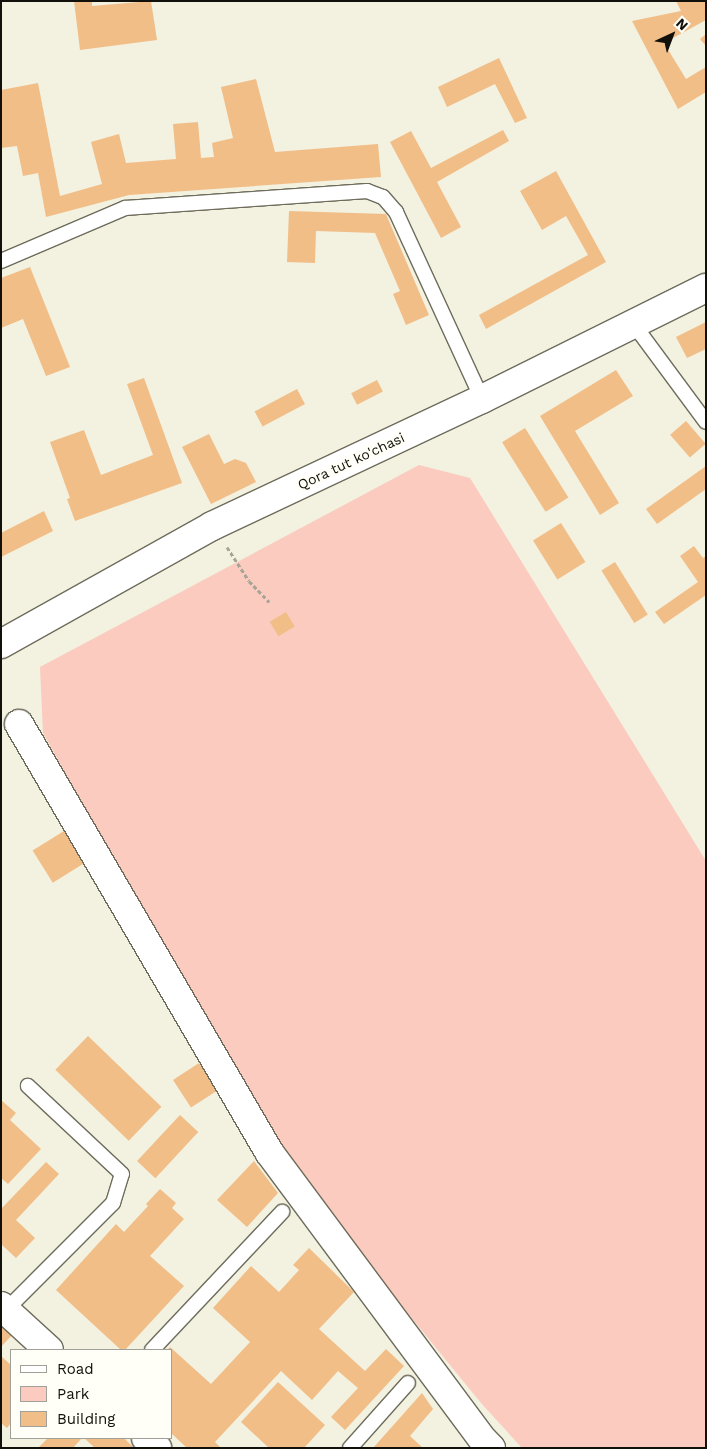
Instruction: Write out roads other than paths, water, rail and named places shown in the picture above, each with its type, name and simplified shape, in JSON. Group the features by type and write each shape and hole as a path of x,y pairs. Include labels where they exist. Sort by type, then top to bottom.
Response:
{"street":[{"name":"Qora tut ko'chasi","path":"1,644 212,526 482,398 632,322 706,288"},
{"path":"19,724 269,1152 491,1448"},
{"path":"3,1308 48,1349"},
{"path":"147,1439 157,1448"}],"lane":[{"path":"1,261 125,208 367,191 384,197 396,212 482,398"},
{"path":"632,322 706,422"},
{"path":"3,1308 113,1203 122,1174 28,1086"},
{"path":"153,1349 282,1212"},
{"path":"350,1448 408,1383"}]}
